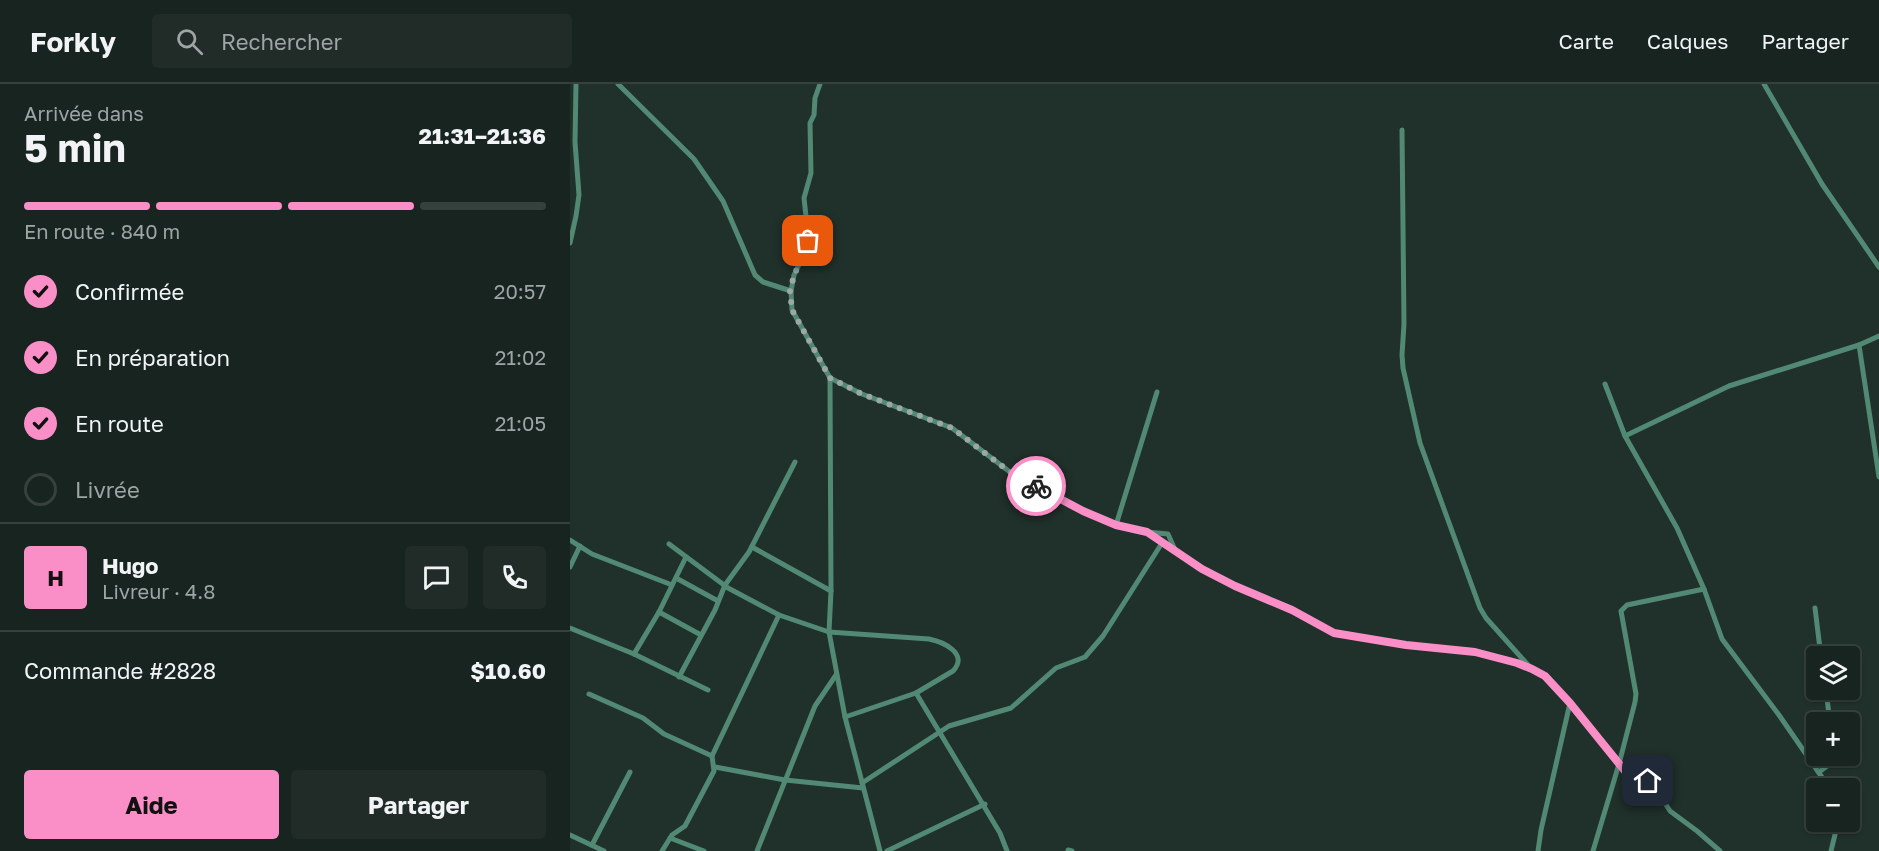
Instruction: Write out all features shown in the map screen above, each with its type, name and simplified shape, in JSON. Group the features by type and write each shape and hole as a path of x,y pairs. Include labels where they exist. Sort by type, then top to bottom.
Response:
{"street":[{"path":"570,243 579,195 575,142 576,84"},
{"path":"618,84 694,159 723,201 755,274 763,282 790,291"},
{"path":"820,84 810,123 811,174 804,198 809,244 794,275 790,291 795,318 830,378 831,591 829,632 845,717 880,851"},
{"path":"1764,84 1822,184 1879,267"},
{"path":"1402,130 1404,324 1402,355 1420,443 1480,609 1532,669"},
{"path":"1625,436 1729,386 1859,345 1879,336"},
{"path":"1859,345 1879,477"},
{"path":"830,378 862,394 952,428 1010,472 1083,511 1116,525 1168,534 1176,552"},
{"path":"1605,384 1625,436 1677,528 1704,589 1722,639 1823,778"},
{"path":"1116,525 1157,392"},
{"path":"679,677 725,585 752,547 795,462"},
{"path":"1147,532 1202,569 1339,634 1406,645 1475,652 1517,663 1545,676 1619,764 1633,778 1652,783 1670,811 1720,851"},
{"path":"570,540 592,554 672,585"},
{"path":"715,767 785,780 862,786 939,732 962,721 1011,708 1056,668 1085,657 1103,636 1162,543"},
{"path":"669,544 725,585 779,615 829,632 929,639 936,640 955,650 958,657 957,667 916,693 845,717"},
{"path":"570,567 580,546"},
{"path":"752,547 831,591"},
{"path":"634,654 686,557"},
{"path":"676,578 718,601"},
{"path":"1593,851 1619,764 1636,694 1621,611 1627,605 1704,589"},
{"path":"1815,608 1820,646"},
{"path":"658,612 701,635"},
{"path":"662,851 670,838 685,826 715,767 712,756 779,615"},
{"path":"570,628 634,654 708,690"},
{"path":"756,851 815,706 836,675"},
{"path":"916,693 985,804 1000,833 1006,851"},
{"path":"589,694 643,718 664,734 712,756"},
{"path":"1538,851 1570,703"},
{"path":"1819,772 1827,766"},
{"path":"592,845 630,772"},
{"path":"887,851 985,804"},
{"path":"1831,851 1836,832"},
{"path":"570,835 604,851"},
{"path":"670,838 704,851"}],"way so far":[{"path":"808,241 808,247 794,275 790,291 792,310 830,378 862,394 952,428 1010,472 1036,486"}],"route":[{"path":"1036,486 1083,511 1116,525 1147,532 1202,569 1292,610 1334,633 1406,645 1475,652 1532,669 1545,676 1570,703 1629,776 1648,781"}]}
